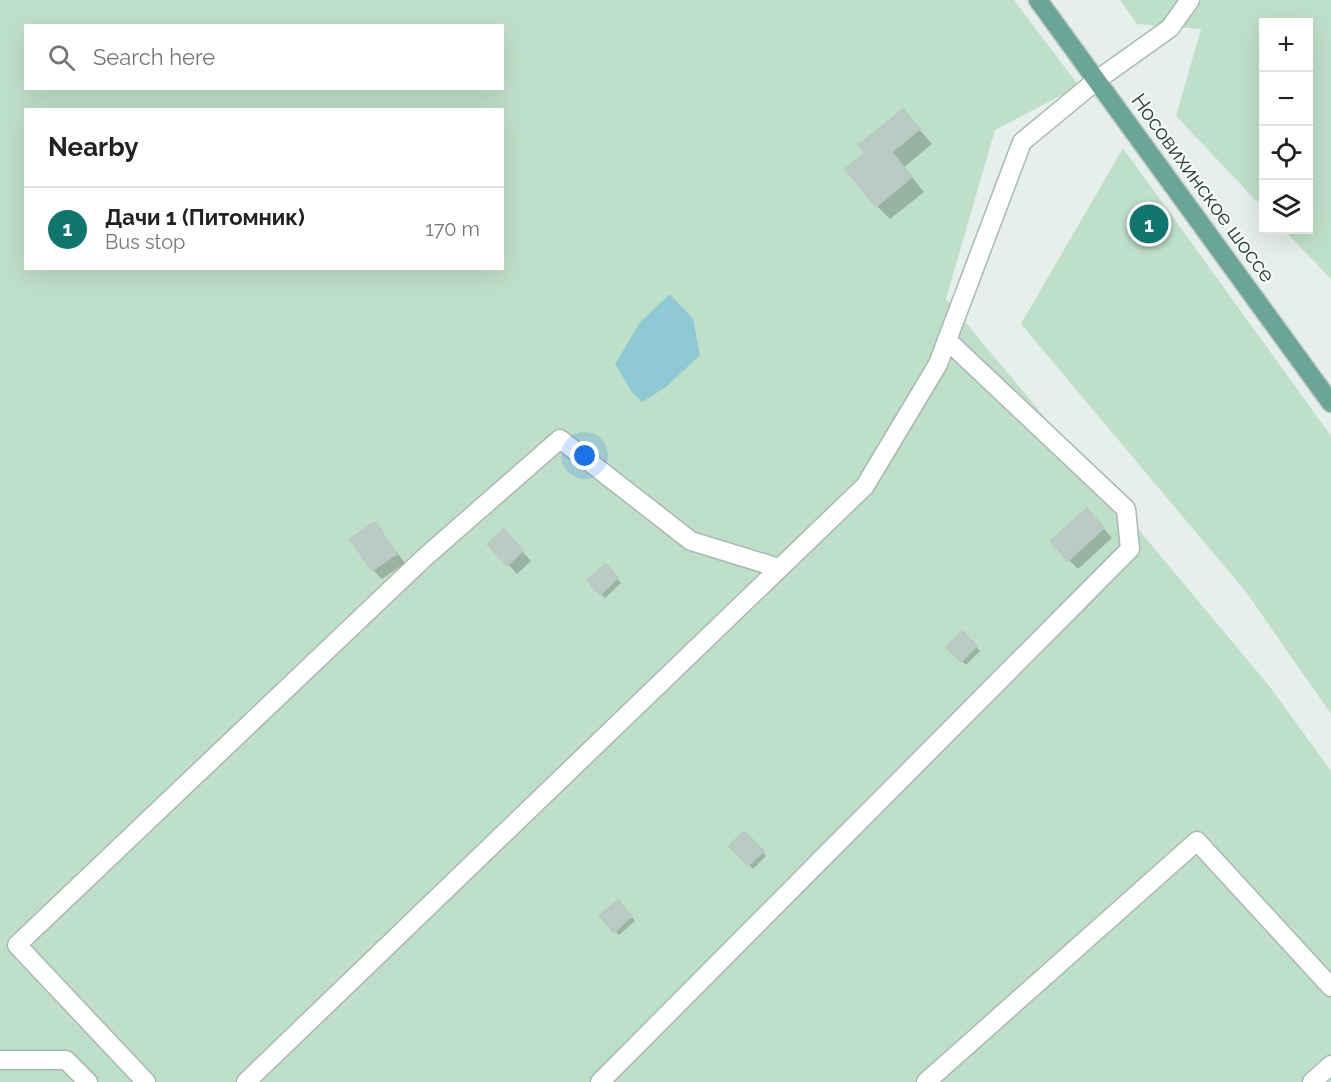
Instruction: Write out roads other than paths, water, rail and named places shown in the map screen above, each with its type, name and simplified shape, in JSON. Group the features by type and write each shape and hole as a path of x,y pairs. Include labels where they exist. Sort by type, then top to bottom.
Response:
{"main road":[{"name":"Носовихинское шоссе","path":"1038,0 1331,402"}],"street":[{"path":"246,1082 865,486 938,364 1022,142 1097,80 1170,28 1190,0"},
{"path":"600,1082 1130,549 1126,509 947,340"},
{"path":"146,1082 17,945 424,558 560,439 691,541 779,568"},
{"path":"926,1082 1197,841 1331,987"},
{"path":"0,1060 66,1060 88,1082"},
{"path":"1311,1082 1331,1065"}],"water":[{"path":"670,294 693,319 700,355 666,387 642,402 632,392 615,364 641,321"}],"place":[{"name":"Дачи 1 (Питомник)","path":"1149,224"}]}
